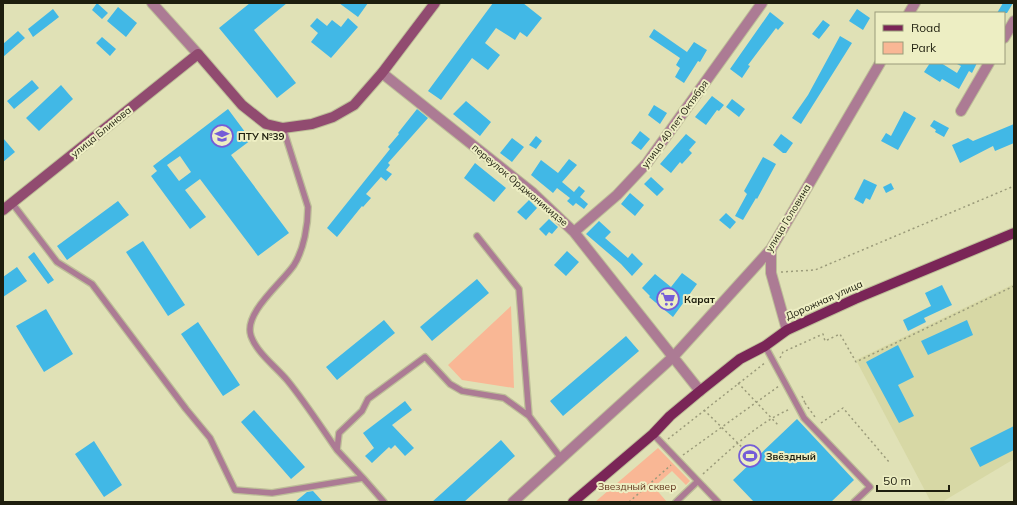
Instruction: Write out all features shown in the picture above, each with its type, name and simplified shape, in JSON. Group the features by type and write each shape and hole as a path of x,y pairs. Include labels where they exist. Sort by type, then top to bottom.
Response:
{"main road":[{"path":"198,54 242,105 266,124 283,128 312,124 333,117 354,105 382,73 435,3"},
{"name":"улица Блинова","path":"3,210 198,54"},
{"name":"Дорожная улица","path":"574,502 700,391 740,359 766,346 787,330 855,299 1014,233"}],"street":[{"path":"152,3 198,54"},
{"name":"улица 40 лет Октября","path":"574,232 617,195 648,163 762,3"},
{"path":"910,12 915,3"},
{"path":"1005,36 1014,21"},
{"name":"улица Головина","path":"513,502 674,356 771,249 879,64"},
{"path":"961,111 989,64"},
{"name":"переулок Орджоникидзе","path":"382,73 533,193 574,232 674,356 700,391"},
{"path":"771,249 771,273 787,330"}],"lane":[{"path":"283,128 308,207 308,220 300,252 294,265 254,312 250,324 250,335 257,347 288,381 337,450 384,502"},
{"path":"12,203 57,262 92,284 186,409 210,438 235,490 272,493 363,478"},
{"path":"477,236 519,289 529,416"},
{"path":"766,346 804,418 870,487 854,502"},
{"path":"337,450 339,433 362,411 368,399 425,357 450,384 462,391 504,398 529,416 560,458"},
{"path":"653,434 699,479 718,502"},
{"path":"676,502 699,479"}],"path":[{"path":"771,273 815,270 1014,186"},
{"path":"662,444 764,362 780,358 782,352 823,334 825,341 840,334 856,362 1014,286"},
{"path":"629,502 677,459 721,426 785,382"},
{"path":"738,383 779,426"},
{"path":"798,390 816,419"},
{"path":"699,479 738,443 771,418 806,403"},
{"path":"819,424 843,408 889,462"},
{"path":"704,410 748,453"}],"shaded area":[{"path":"1014,284 1014,459 942,502 931,502 856,360"}],"green space":[{"path":"511,306 514,388 462,380 448,365"},
{"name":"Звездный сквер","path":"658,448 690,481 686,485 672,471 654,487 667,502 595,502"}],"building":[{"path":"97,3 108,13 102,19 92,10"},
{"path":"250,3 287,3 254,30 296,83 277,98 219,28"},
{"path":"339,3 368,3 358,17"},
{"path":"493,3 523,3 542,18 527,37 520,32 515,40 496,28 485,43 500,55 488,70 472,58 441,100 428,91"},
{"path":"1003,3 1013,3 1007,13 998,12"},
{"path":"118,7 137,23 126,37 107,21"},
{"path":"53,9 59,17 33,37 28,29"},
{"path":"857,9 870,18 863,30 849,21"},
{"path":"770,12 784,23 778,30 776,28 748,65 750,66 742,78 730,69"},
{"path":"317,18 327,26 332,20 341,27 348,18 358,27 331,58 311,42 318,33 310,26"},
{"path":"823,20 830,25 819,39 812,34"},
{"path":"654,29 687,52 694,42 707,50 684,83 675,77 680,68 676,65 680,58 649,37"},
{"path":"18,31 25,38 3,57 3,44"},
{"path":"840,36 852,43 801,124 792,118 808,95"},
{"path":"102,37 116,49 110,56 96,43"},
{"path":"929,64 943,64 957,73 961,66 957,64 976,64 972,73 969,71 959,89 942,79 940,82 924,72"},
{"path":"32,80 39,88 14,109 7,101"},
{"path":"61,85 73,99 39,131 26,118"},
{"path":"712,96 724,105 719,111 717,110 706,125 695,117"},
{"path":"732,99 745,109 739,117 726,107"},
{"path":"466,101 491,122 480,136 453,114"},
{"path":"654,105 667,113 660,124 648,115"},
{"path":"228,109 251,140 231,155 289,233 258,256 200,179 185,190 206,217 190,229 151,176 157,171 153,166","holes":["180,156 191,172 179,181 167,165"]},
{"path":"417,109 428,118 388,163 390,165 386,170 392,174 386,181 381,177 366,194 371,198 363,207 362,206 337,237 327,228 390,149 388,147"},
{"path":"904,111 916,118 898,150 881,141 886,133 891,136"},
{"path":"934,120 949,128 944,137 935,132 936,130 930,126"},
{"path":"1014,124 1014,143 995,151 993,146 960,163 952,145 968,138 973,141"},
{"path":"640,131 650,139 641,150 631,143"},
{"path":"686,134 696,142 689,150 692,153 682,164 680,162 671,173 660,164"},
{"path":"781,134 793,143 786,153 783,153 773,145"},
{"path":"536,136 542,141 536,149 529,145"},
{"path":"3,138 15,152 3,162"},
{"path":"512,138 524,147 512,162 500,153"},
{"path":"763,157 776,164 757,199 756,198 743,220 735,216 747,194 744,191"},
{"path":"569,159 577,165 562,182 574,192 579,186 585,191 580,197 588,204 584,209 576,203 573,206 567,201 570,198 557,188 553,193 531,175 541,160 558,173"},
{"path":"475,163 506,188 494,202 464,178"},
{"path":"651,177 664,189 657,196 644,184"},
{"path":"864,179 877,185 870,200 866,198 863,204 854,199"},
{"path":"891,183 894,189 886,193 883,187"},
{"path":"630,193 644,205 635,216 621,204"},
{"path":"529,200 537,208 526,220 517,212"},
{"path":"118,201 129,215 67,260 57,246"},
{"path":"726,213 736,222 730,229 719,220"},
{"path":"549,219 558,227 552,234 549,232 546,236 539,229"},
{"path":"599,221 611,232 605,238 628,258 632,253 643,264 632,276 621,264 586,234"},
{"path":"143,241 185,305 168,316 126,252"},
{"path":"567,251 579,262 566,276 554,265"},
{"path":"34,252 54,280 48,284 28,257"},
{"path":"17,267 27,281 3,297 3,277"},
{"path":"682,273 697,284 673,317 649,297 650,296 642,288 655,274 671,287"},
{"path":"477,279 489,293 432,341 420,327"},
{"path":"942,285 952,305 924,318 926,322 908,331 903,320 931,306 925,293"},
{"path":"46,309 73,354 44,372 16,326"},
{"path":"384,320 395,333 337,380 326,367"},
{"path":"967,320 973,335 928,355 921,341"},
{"path":"198,322 240,385 223,396 181,334"},
{"path":"626,336 639,351 563,416 550,401"},
{"path":"898,345 914,377 898,385 914,416 899,423 866,362"},
{"path":"405,401 412,410 392,425 414,448 405,456 395,445 391,449 389,447 372,463 365,456 374,448 363,433"},
{"path":"254,410 305,467 291,479 241,422"},
{"path":"797,419 854,480 831,502 754,502 733,480"},
{"path":"1014,426 1014,450 980,467 970,448"},
{"path":"501,440 515,456 464,502 432,502"},
{"path":"94,441 122,485 104,497 75,454"},
{"path":"313,491 323,502 295,502 307,492"}],"place":[{"name":"ПТУ №39","path":"222,136"},
{"name":"Карат","path":"668,299"},
{"name":"Звёздный","path":"750,456"}]}
